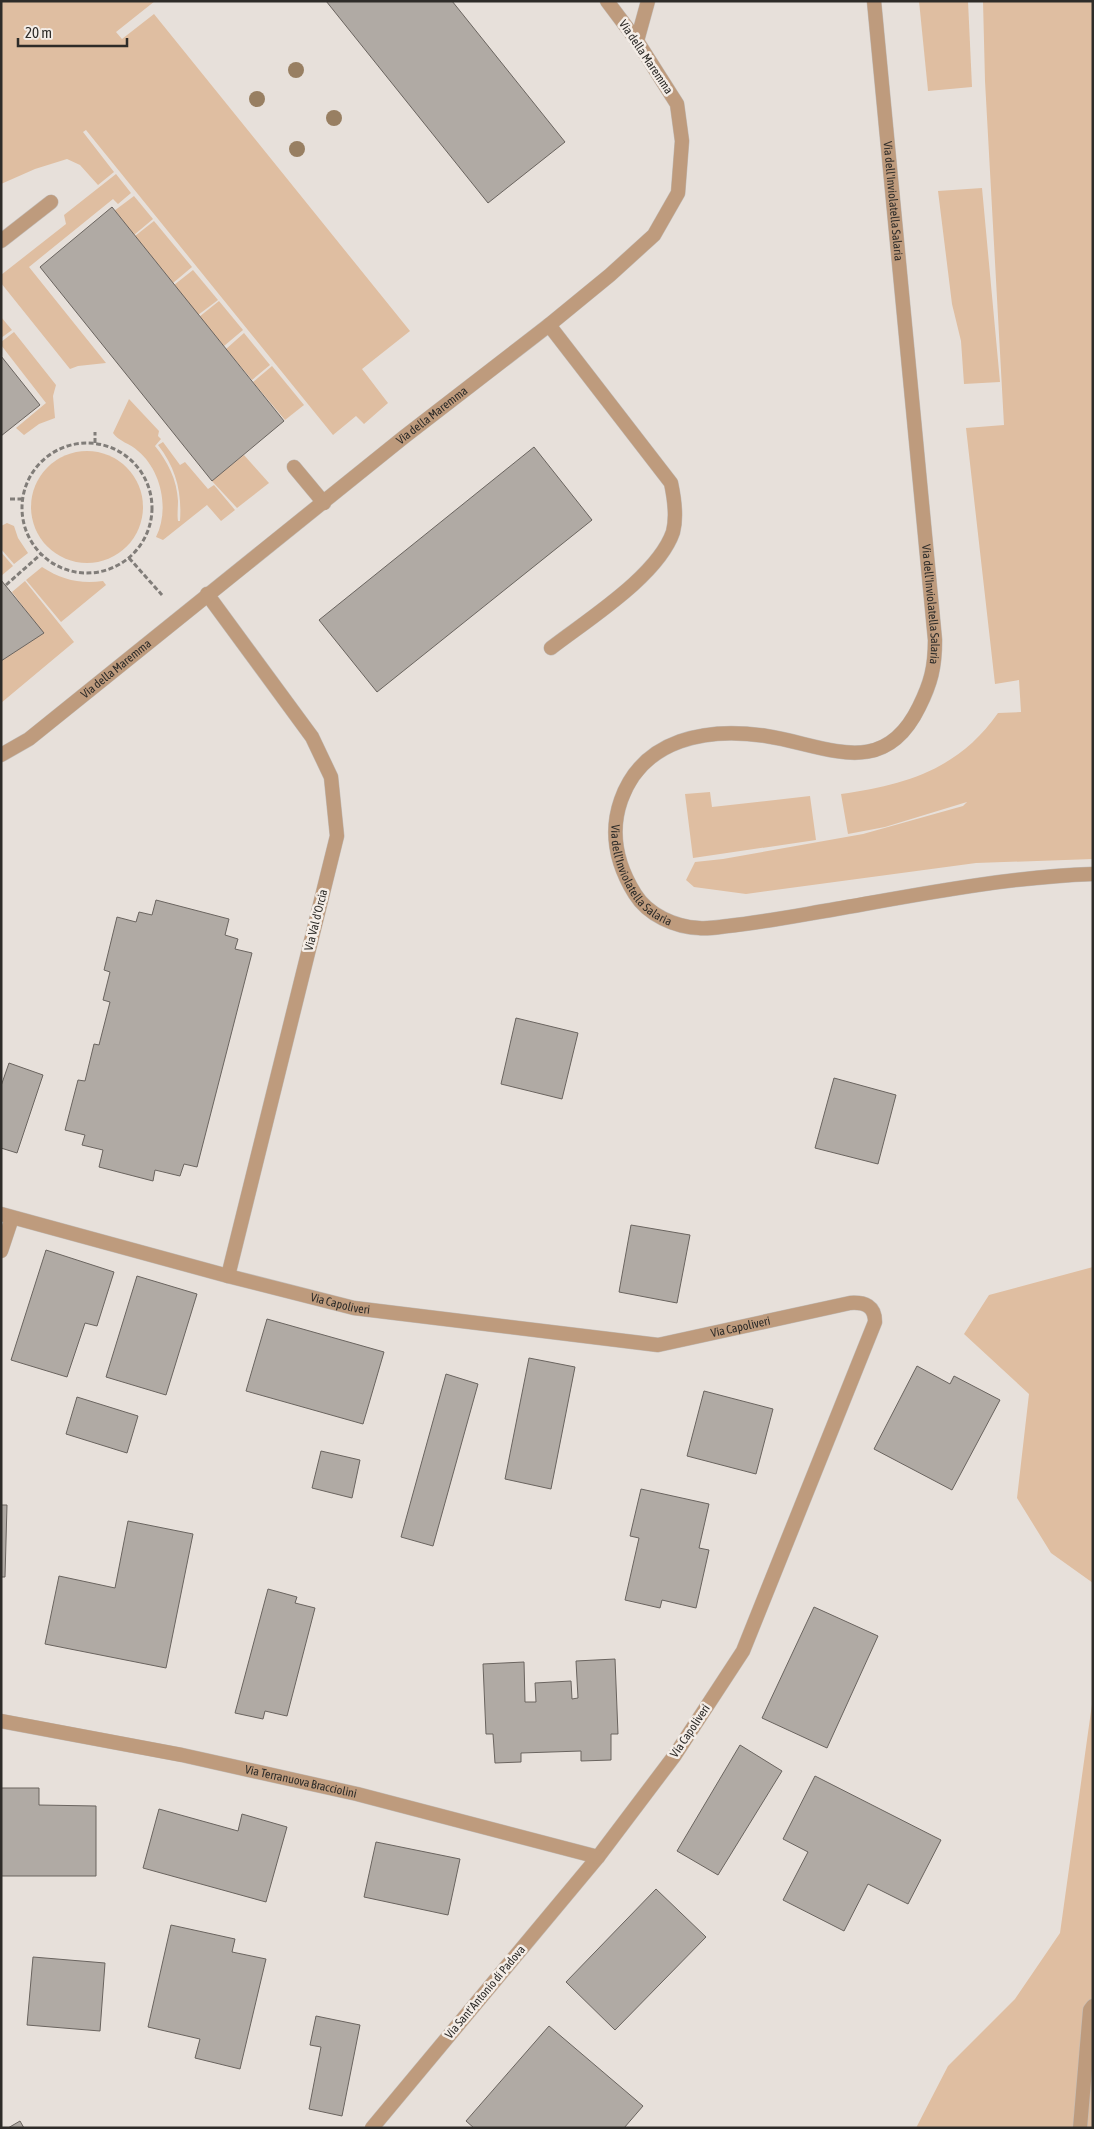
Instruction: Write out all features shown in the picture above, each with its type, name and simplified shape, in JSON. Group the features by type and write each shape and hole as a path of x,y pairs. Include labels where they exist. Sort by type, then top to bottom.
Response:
{"street":[{"name":"Via della Maremma","path":"1,755 28,739 404,437 549,325 610,275 654,235 678,193 682,141 677,104 637,41 607,1"},
{"path":"637,41 648,1"},
{"name":"Via dell'Inviolatella Salaria","path":"874,1 935,640 933,675 914,718 901,734 878,748 857,753 837,753 768,736 742,733 696,735 664,748 649,758 633,777 624,792 618,809 614,836 619,866 639,900 654,914 685,927 700,928 757,923 942,890 1066,875 1093,874"},
{"path":"1,241 51,202"},
{"path":"549,325 671,482 674,496 673,532 650,567 634,584 551,648"},
{"path":"294,467 324,503"},
{"name":"Via Val d'Orcia","path":"207,594 312,737 331,777 337,836 228,1276"},
{"path":"1,1251 7,1216"},
{"name":"Via Capoliveri","path":"7,1216 354,1308 658,1345 850,1303 866,1304 873,1309 875,1322 743,1651 676,1754 598,1857"},
{"name":"Via Terranuova Bracciolini","path":"1,1721 182,1755 358,1794 598,1857"},
{"name":"Via Sant'Antonio di Padova","path":"372,2128 598,1857"},
{"path":"1080,2128 1090,2010 1093,2006"}],"path":[{"path":"95,432 95,444"},
{"path":"83,442 95,444 106,444 126,455 142,471 151,491 153,514 148,534 137,551 121,564 102,572 81,573 61,568 41,554 31,542 23,522 22,500 28,478 42,460 61,448 83,442"},
{"path":"10,499 22,500"},
{"path":"6,586 41,554"},
{"path":"128,558 162,595"}],"shaded area":[{"path":"1,1 155,1 116,32 122,39 154,14 410,331 362,369 388,403 364,424 356,416 333,435 86,130 83,132 114,172 98,185 80,165 67,159 35,169 1,184"},
{"path":"919,1 968,1 972,87 928,91"},
{"path":"983,1 1093,1 1093,859 976,863 746,894 694,887 686,880 695,862 723,859 863,834 963,806 967,802 885,827 848,834 841,794 887,785 929,771 948,761 966,748 983,732 998,713 1021,712 1019,680 995,684 966,428 1004,425 985,81"},
{"path":"116,174 131,193 118,204 113,199 29,267 106,363 78,366 70,369 1,283 1,275 66,224 64,215"},
{"path":"982,188 1000,382 964,384 961,341 952,304 938,191"},
{"path":"134,196 153,219 134,235 114,211"},
{"path":"154,221 192,267 173,283 135,236"},
{"path":"193,270 218,300 198,315 174,285"},
{"path":"219,301 243,330 224,346 199,317"},
{"path":"1,317 12,330 1,338"},
{"path":"14,332 56,385 53,396 55,418 39,424 24,435 16,428 46,403 1,345 1,342"},
{"path":"244,333 270,365 252,380 226,349"},
{"path":"272,366 304,405 285,420 253,382"},
{"path":"129,399 159,431 158,436 161,439 155,446 164,458 174,479 178,501 178,521 180,521 179,490 169,462 158,445 163,442 180,465 185,462 208,489 214,485 235,510 221,521 207,505 163,540 156,537 160,526 163,502 157,479 146,459 113,433"},
{"path":"87,451 98,452 108,456 126,468 138,486 142,496 142,518 138,528 126,546 108,558 98,562 87,563 76,562 66,558 48,546 36,528 32,518 31,507 32,496 36,486 48,468 66,456 76,452"},
{"path":"244,455 269,483 237,508 211,480"},
{"path":"7,523 14,526 18,538 28,553 14,564 1,549 1,526"},
{"path":"1,552 13,566 1,576"},
{"path":"42,567 71,580 103,581 106,585 61,622 26,580"},
{"path":"25,581 74,642 1,703 1,661 43,633 12,592"},
{"path":"710,792 712,807 810,796 816,840 693,858 685,794"},
{"path":"1093,1267 1093,1583 1051,1553 1017,1498 1029,1394 964,1334 989,1295"},
{"path":"1093,1697 1093,2128 916,2128 948,2066 1015,1999 1060,1933"}],"building":[{"path":"326,1 452,1 565,142 488,203"},
{"path":"112,207 284,421 212,481 40,267"},
{"path":"1,356 40,405 1,436"},
{"path":"534,447 592,520 377,692 319,620"},
{"path":"1,580 44,633 1,661"},
{"path":"156,900 229,919 225,935 238,939 235,949 252,953 197,1167 184,1164 180,1176 155,1170 153,1181 99,1167 103,1150 82,1145 85,1135 65,1130 78,1080 85,1081 94,1044 99,1045 110,1002 103,1000 110,972 104,970 117,917 136,922 139,912 152,915"},
{"path":"516,1018 578,1033 562,1099 501,1084"},
{"path":"9,1063 43,1075 17,1153 1,1148 1,1086"},
{"path":"834,1078 896,1095 878,1164 815,1148"},
{"path":"631,1225 690,1235 677,1303 619,1292"},
{"path":"46,1250 114,1272 97,1326 85,1323 67,1377 11,1360"},
{"path":"137,1276 197,1294 166,1395 106,1377"},
{"path":"267,1319 384,1352 363,1424 246,1391"},
{"path":"529,1358 575,1367 551,1489 505,1479"},
{"path":"917,1366 950,1384 954,1376 1000,1400 952,1490 874,1449"},
{"path":"446,1374 478,1384 433,1546 401,1537"},
{"path":"704,1391 773,1409 756,1474 687,1456"},
{"path":"77,1397 138,1416 127,1453 66,1434"},
{"path":"321,1451 360,1460 352,1498 312,1488"},
{"path":"641,1489 709,1504 699,1548 709,1550 696,1608 662,1600 660,1608 625,1600 639,1538 630,1536"},
{"path":"1,1505 7,1505 5,1577 1,1577"},
{"path":"128,1521 193,1534 166,1668 45,1644 59,1576 115,1588"},
{"path":"268,1589 297,1597 295,1603 315,1608 287,1716 265,1711 263,1719 235,1713"},
{"path":"814,1607 878,1636 827,1748 762,1718"},
{"path":"615,1659 618,1734 611,1734 611,1760 581,1761 581,1751 521,1753 521,1762 495,1763 493,1734 486,1734 483,1664 524,1662 525,1702 536,1702 535,1683 571,1681 572,1699 578,1698 576,1661"},
{"path":"740,1745 782,1771 718,1875 677,1851"},
{"path":"815,1776 941,1840 908,1904 868,1884 844,1931 783,1900 808,1852 783,1839"},
{"path":"1,1788 39,1788 39,1805 96,1806 96,1876 1,1876"},
{"path":"159,1809 238,1831 242,1814 287,1827 266,1902 143,1868"},
{"path":"376,1842 460,1859 448,1915 364,1897"},
{"path":"656,1889 706,1937 615,2030 566,1982"},
{"path":"171,1925 235,1939 232,1952 266,1959 240,2069 195,2058 200,2039 148,2027"},
{"path":"33,1957 105,1963 100,2031 27,2025"},
{"path":"316,2016 360,2025 342,2116 309,2109 321,2047 310,2045"},
{"path":"549,2026 643,2106 624,2128 474,2128 466,2121"},
{"path":"20,2121 24,2128 8,2128"}]}
